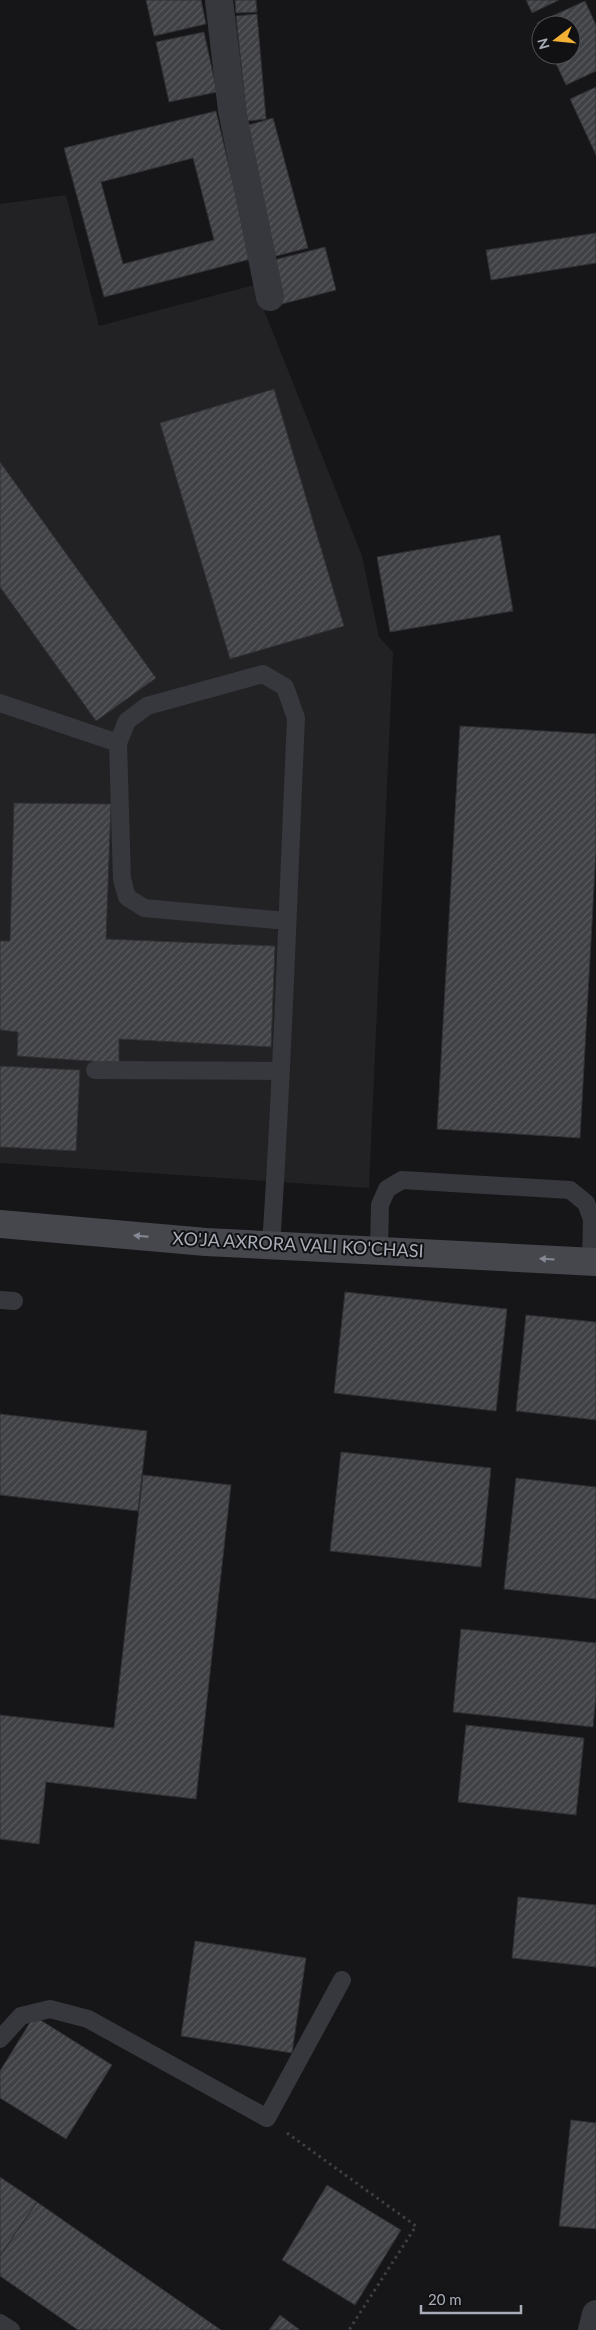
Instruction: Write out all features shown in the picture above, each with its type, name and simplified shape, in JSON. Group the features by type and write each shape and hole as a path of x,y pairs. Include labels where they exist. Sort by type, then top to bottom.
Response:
{"main road":[{"name":"XO'JA AXRORA VALI KO'CHASI","path":"0,1224 271,1245 593,1262"}],"street":[{"path":"219,0 232,110 270,297"},
{"path":"592,2330 596,2314"}],"lane":[{"path":"271,1245 280,1071 287,922 296,718 285,687 263,674 147,706 127,721 118,743 122,879 127,897 144,908 287,922"},
{"path":"0,703 118,743"},
{"path":"95,1070 280,1071"},
{"path":"379,1250 380,1206 387,1188 402,1180 570,1190 586,1203 594,1217 593,1262"},
{"path":"0,2039 21,2016 50,2009 88,2020 267,2118 342,1980"},
{"path":"0,2323 11,2330"}],"path":[{"path":"267,2118 416,2226 349,2330"}],"shaded area":[{"path":"66,195 99,326 254,285 362,556 379,637 393,652 369,1188 0,1163 0,204"}],"building":[{"path":"146,0 201,0 206,24 154,36"},
{"path":"235,0 256,0 257,12 236,13"},
{"path":"526,0 559,0 532,13"},
{"path":"585,1 596,25 596,71 566,85 557,65 581,65 581,15 554,15"},
{"path":"257,14 266,119 247,121 236,16"},
{"path":"204,32 217,92 169,102 156,42"},
{"path":"596,87 596,155 570,99"},
{"path":"216,111 251,259 104,297 64,148","holes":["193,158 214,240 123,264 101,182"]},
{"path":"273,118 308,248 272,257 238,128"},
{"path":"596,233 596,263 491,280 486,250"},
{"path":"325,247 336,290 282,304 270,261"},
{"path":"274,389 344,626 230,659 160,423"},
{"path":"0,462 156,678 96,721 0,587"},
{"path":"500,535 513,611 390,632 377,557"},
{"path":"460,726 596,734 596,851 580,1138 437,1129"},
{"path":"14,803 111,804 106,939 275,946 271,1047 119,1039 119,1063 17,1056 18,1032 0,1030 0,941 10,941"},
{"path":"0,1066 80,1070 76,1151 0,1147"},
{"path":"345,1292 507,1309 496,1411 334,1393"},
{"path":"526,1315 596,1322 596,1420 516,1411"},
{"path":"0,1414 147,1431 138,1511 0,1495"},
{"path":"341,1452 491,1468 481,1567 330,1551"},
{"path":"143,1475 231,1485 196,1799 46,1782 39,1844 0,1839 0,1715 114,1728"},
{"path":"516,1478 596,1487 596,1599 504,1589"},
{"path":"461,1629 596,1643 596,1697 593,1727 453,1712"},
{"path":"466,1725 584,1738 576,1815 458,1802"},
{"path":"518,1897 596,1905 596,1967 512,1958"},
{"path":"195,1941 306,1958 292,2053 181,2036"},
{"path":"34,2016 112,2065 66,2139 0,2098 0,2071"},
{"path":"571,2120 596,2123 596,2229 559,2226"},
{"path":"0,2177 37,2202 0,2256"},
{"path":"327,2185 401,2230 355,2305 282,2260"},
{"path":"37,2202 221,2330 78,2330 0,2276 0,2256"},
{"path":"280,2315 300,2330 269,2330"}]}
